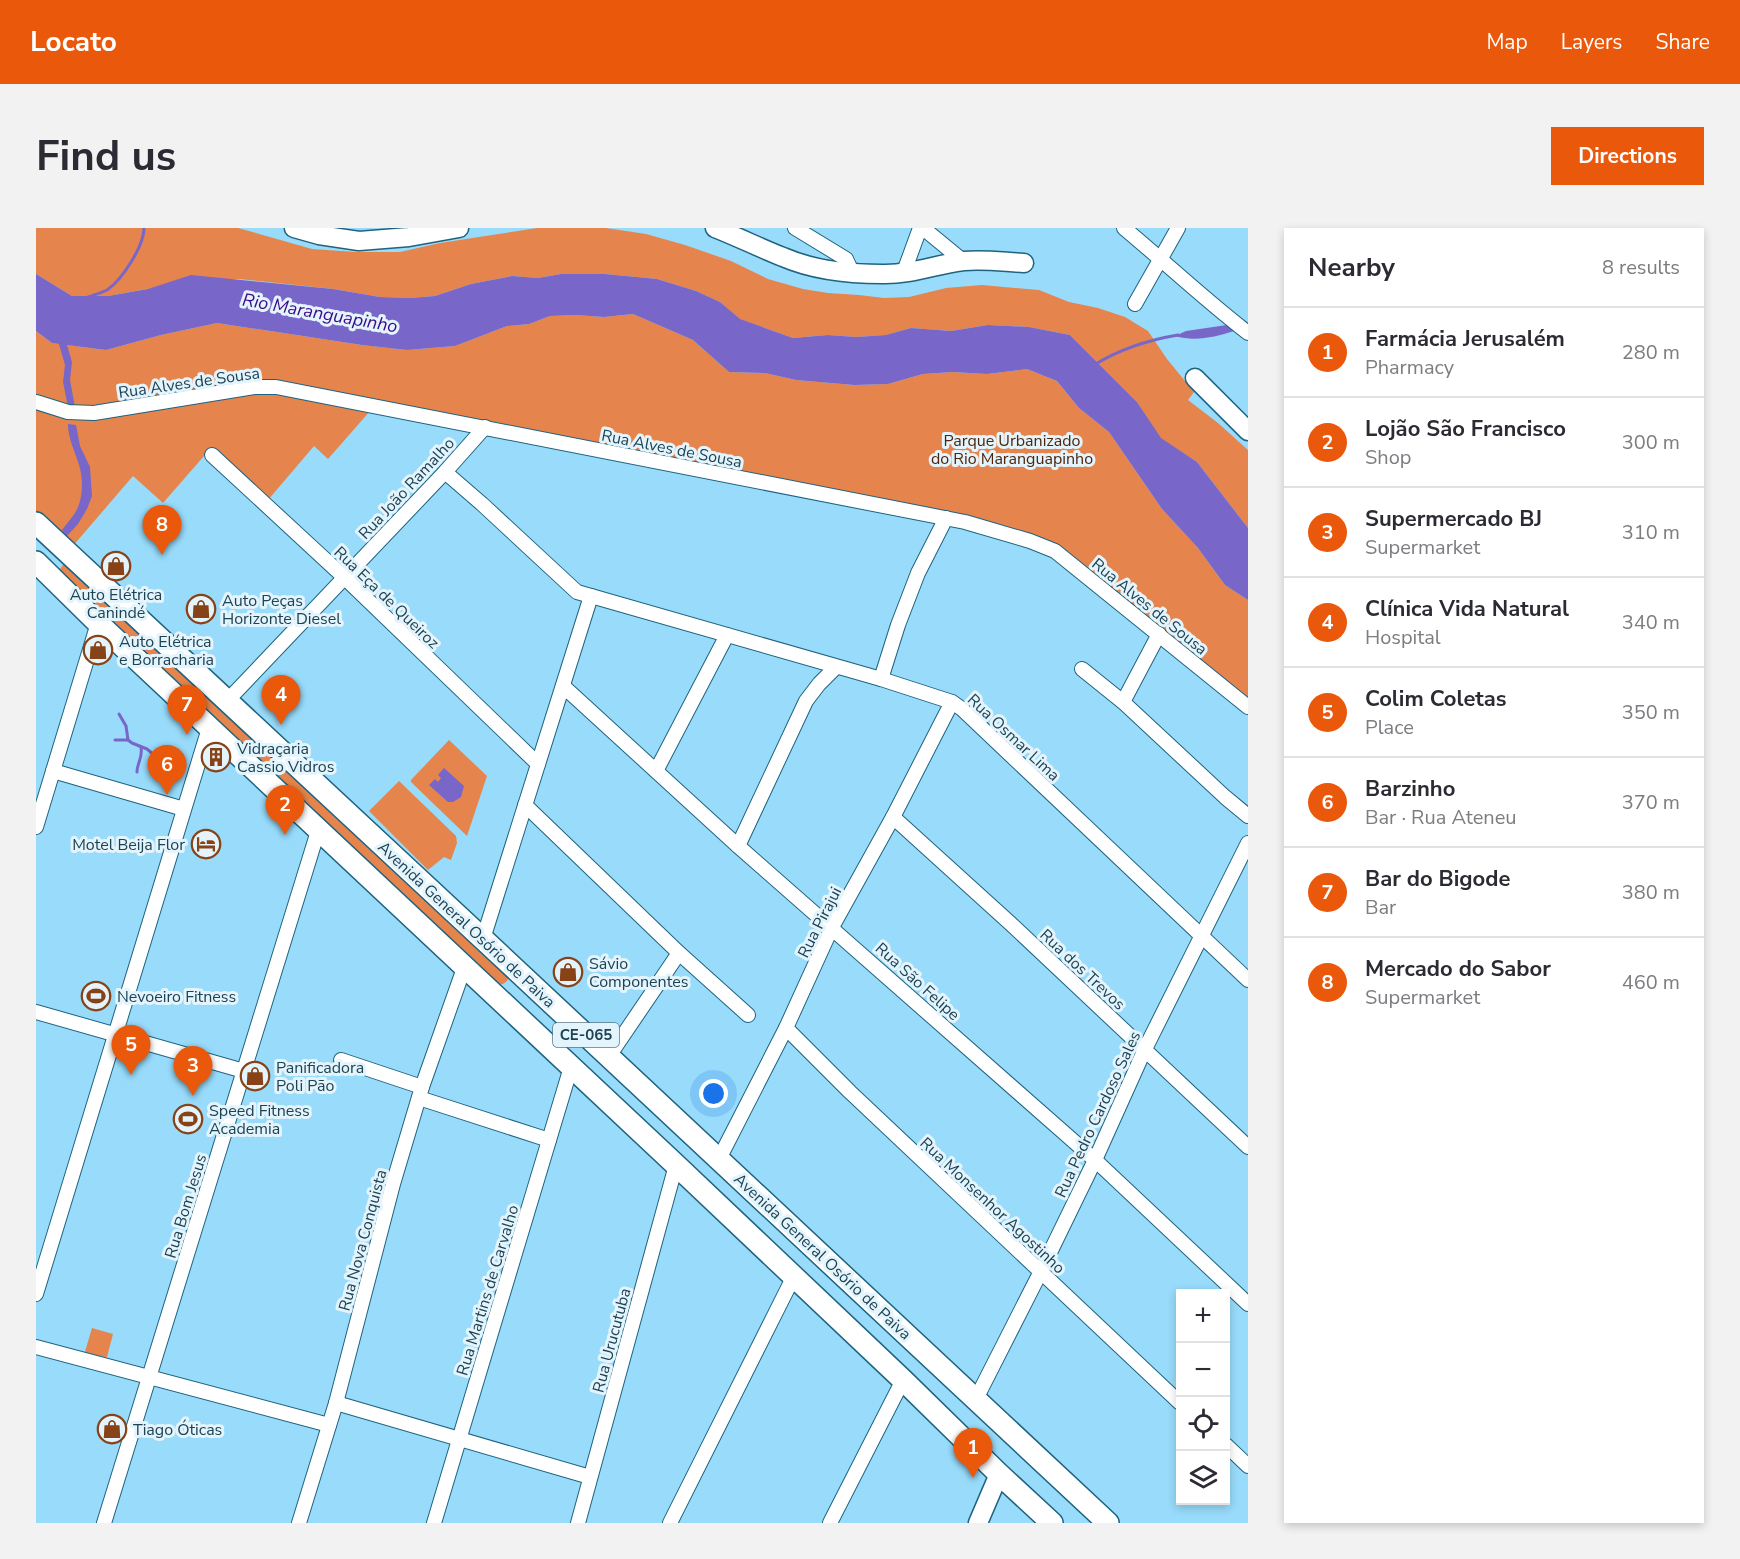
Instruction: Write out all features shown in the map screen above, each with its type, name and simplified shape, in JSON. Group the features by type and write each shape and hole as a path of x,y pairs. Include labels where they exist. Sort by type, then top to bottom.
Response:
{"main road":[{"path":"294,228 318,235 359,241 409,237 451,229"},
{"path":"715,228 784,258 815,267 852,272 884,275 906,273 963,261 989,260 1024,263"},
{"path":"1195,378 1248,431"},
{"name":"Avenida General Osório de Paiva","path":"36,523 1108,1523"},
{"path":"43,568 51,568 57,561 69,555"},
{"name":"Avenida General Osório de Paiva","path":"43,568 98,623 794,1276 1052,1523"},
{"path":"487,989 501,990 509,986 514,978 510,964"},
{"path":"549,1047 548,1026 554,1019 567,1017"},
{"path":"978,1523 999,1474"}],"street":[{"path":"795,228 846,259 852,272"},
{"path":"906,273 905,269 922,228 963,261"},
{"path":"1124,228 1247,333"},
{"path":"1135,304 1178,228"},
{"name":"Rua Alves de Sousa","path":"36,402 61,410 94,413 254,387 276,387 965,522 1030,541 1055,551 1248,707"},
{"name":"Rua João Ramalho","path":"227,701 485,428"},
{"name":"Rua Eça de Queiroz","path":"212,455 344,577 538,764"},
{"name":"Rua Osmar Lima","path":"444,472 577,592 881,679 952,702 1248,980"},
{"path":"881,679 914,583 946,518"},
{"path":"483,939 591,596"},
{"path":"36,827 98,623"},
{"path":"1124,702 1159,634"},
{"path":"656,771 727,635"},
{"path":"738,846 806,701 836,667"},
{"path":"1083,669 1124,702 1248,816"},
{"name":"Rua São Felipe","path":"563,686 738,846 1095,1160 1248,1304"},
{"name":"Rua Pirajui","path":"719,1159 786,1028 832,927 893,818 952,702"},
{"path":"36,1294 209,728"},
{"path":"53,771 184,809"},
{"path":"525,805 748,1015"},
{"name":"Rua dos Trevos","path":"893,818 1011,924 1248,1147"},
{"name":"Rua Bom Jesus","path":"104,1523 318,831"},
{"name":"Rua Pedro Cardoso Sales","path":"976,1399 1095,1160 1144,1049 1248,843"},
{"path":"609,1056 680,953"},
{"name":"Rua Nova Conquista","path":"299,1523 336,1403 390,1194 420,1093 464,968"},
{"path":"36,1012 244,1071"},
{"name":"Rua Monsenhor Agostinho","path":"786,1028 850,1092 1176,1399"},
{"path":"341,1060 420,1093 549,1140"},
{"name":"Rua Martins de Carvalho","path":"434,1523 571,1067"},
{"name":"Rua Urucutuba","path":"578,1523 676,1166"},
{"path":"670,1523 794,1276"},
{"path":"36,1347 329,1425"},
{"path":"830,1523 903,1380"},
{"path":"336,1403 590,1477"},
{"path":"1230,1449 1248,1466"}],"green space":[{"path":"36,228 238,228 312,249 400,252 440,243 537,228 606,228 646,234 685,245 731,261 768,279 828,293 884,298 909,297 946,288 982,285 1039,290 1069,302 1125,317 1148,331 1194,392 1188,400 1248,450 1248,528 1197,462 1160,438 1137,402 1070,335 1029,327 988,325 951,331 911,328 887,335 856,337 828,335 793,338 739,319 720,302 696,291 657,279 605,274 561,274 538,278 512,276 471,284 435,296 410,298 380,297 333,289 239,279 108,296 72,296 36,274"},
{"name":"Parque Urbanizado do Rio Maranguapinho","path":"633,314 693,340 729,372 765,373 796,380 854,385 888,384 923,374 953,372 987,374 1027,369 1057,381 1079,408 1109,432 1162,509 1198,548 1225,585 1248,600 1248,701 1034,538 292,384 93,409 68,407 36,397 36,331 52,343 106,350 217,323 407,350 455,346 507,326 529,324 550,316 604,317"},
{"path":"265,392 371,410 328,459 314,446 268,500 211,448 163,503 133,476 72,547 36,513 36,407 68,416"},
{"path":"65,562 509,976 507,981 501,985 493,985 58,572"},
{"path":"449,740 487,776 467,836 411,782"},
{"path":"399,781 456,836 457,843 451,860 444,857 428,870 369,811"},
{"path":"92,1328 113,1334 107,1357 84,1355"}],"water":[{"name":"Rio Maranguapinho","path":"36,274 72,296 108,296 148,289 191,275 333,289 380,297 410,298 435,296 471,284 512,276 538,278 561,274 605,274 657,279 696,291 720,302 740,319 793,338 828,335 856,337 886,335 911,328 951,331 988,325 1029,327 1070,335 1137,402 1161,438 1197,462 1248,528 1248,600 1225,585 1198,548 1162,509 1109,432 1079,408 1057,381 1027,369 987,374 953,372 923,374 888,384 854,385 796,380 765,373 729,372 693,340 633,314 604,317 550,316 529,324 507,326 455,346 407,350 217,323 106,350 67,345 72,362 70,380 75,407 68,407 63,382 65,365 59,344 52,343 36,331"},
{"path":"1227,325 1234,331 1197,339 1175,336 1186,331"},
{"path":"68,424 76,425 80,446 90,467 92,496 78,524 67,536 62,530 77,510 82,486"},
{"path":"444,768 464,786 461,797 453,802 448,802 429,785 435,779 438,782 441,778 438,775"}],"waterway":[{"path":"88,297 107,290 119,279 136,253 144,228"},
{"path":"1094,365 1134,346 1178,335"},
{"path":"115,740 128,740 126,726 119,714"},
{"path":"128,740 154,755"},
{"path":"137,772 141,748"}],"place":[{"name":"Mercado do Sabor","path":"162,555"},
{"name":"Auto Elétrica Canindé","path":"116,566"},
{"name":"Auto Peças Horizonte Diesel","path":"201,609"},
{"name":"Auto Elétrica e Borracharia","path":"98,650"},
{"name":"Clínica Vida Natural","path":"281,725"},
{"name":"Bar do Bigode","path":"187,735"},
{"name":"Vidraçaria Cassio Vidros","path":"216,757"},
{"name":"Barzinho","path":"167,795"},
{"name":"Lojão São Francisco","path":"285,835"},
{"name":"Motel Beija Flor","path":"206,844"},
{"name":"Sávio Componentes","path":"568,972"},
{"name":"Nevoeiro Fitness","path":"96,996"},
{"name":"Colim Coletas","path":"131,1075"},
{"name":"Panificadora Poli Pão","path":"255,1076"},
{"name":"Supermercado BJ","path":"193,1096"},
{"name":"Speed Fitness Academia","path":"188,1119"},
{"name":"Tiago Óticas","path":"112,1429"},
{"name":"Farmácia Jerusalém","path":"973,1478"}]}
